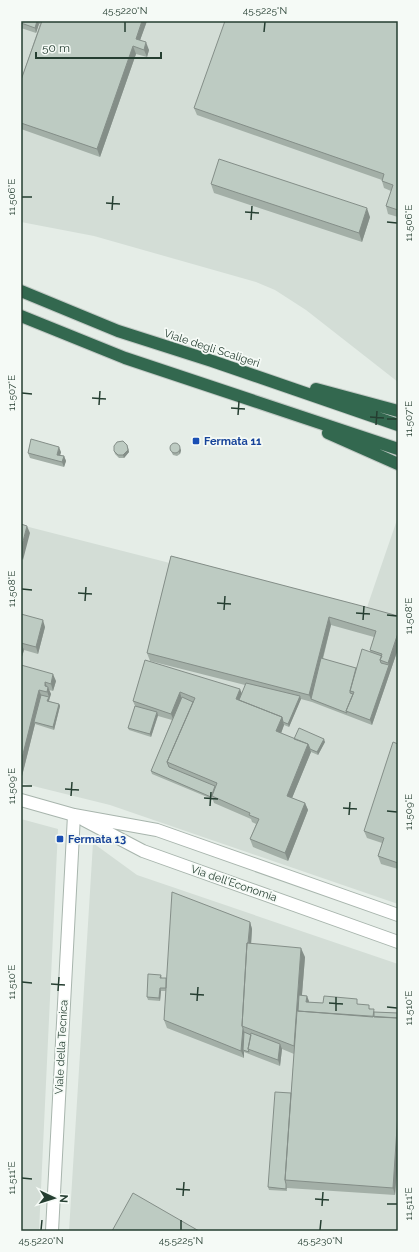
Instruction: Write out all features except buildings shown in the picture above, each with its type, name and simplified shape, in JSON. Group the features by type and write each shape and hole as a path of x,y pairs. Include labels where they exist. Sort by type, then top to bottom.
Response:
{"highway":[{"name":"Viale degli Scaligeri","path":"21,291 118,331 398,424"},
{"path":"21,316 125,358 398,449"},
{"path":"212,361 398,411"},
{"path":"259,402 398,464"}],"street":[{"name":"Via dell'Economia","path":"21,800 74,815 157,830 398,915"},
{"name":"Via dell'Economia","path":"74,815 143,851 398,942"},
{"name":"Viale della Tecnica","path":"52,1231 74,815"}],"shaded area":[{"path":"21,21 398,21 398,382 306,310 275,290 256,282 94,236 21,222"},
{"path":"398,517 398,904 110,805 21,783 21,525 365,613"},
{"path":"21,819 58,829 39,1231 21,1231"},
{"path":"93,843 137,875 398,964 398,1231 69,1231"}],"place":[{"name":"Fermata 11","path":"196,441"},
{"name":"Fermata 13","path":"60,839"}]}
